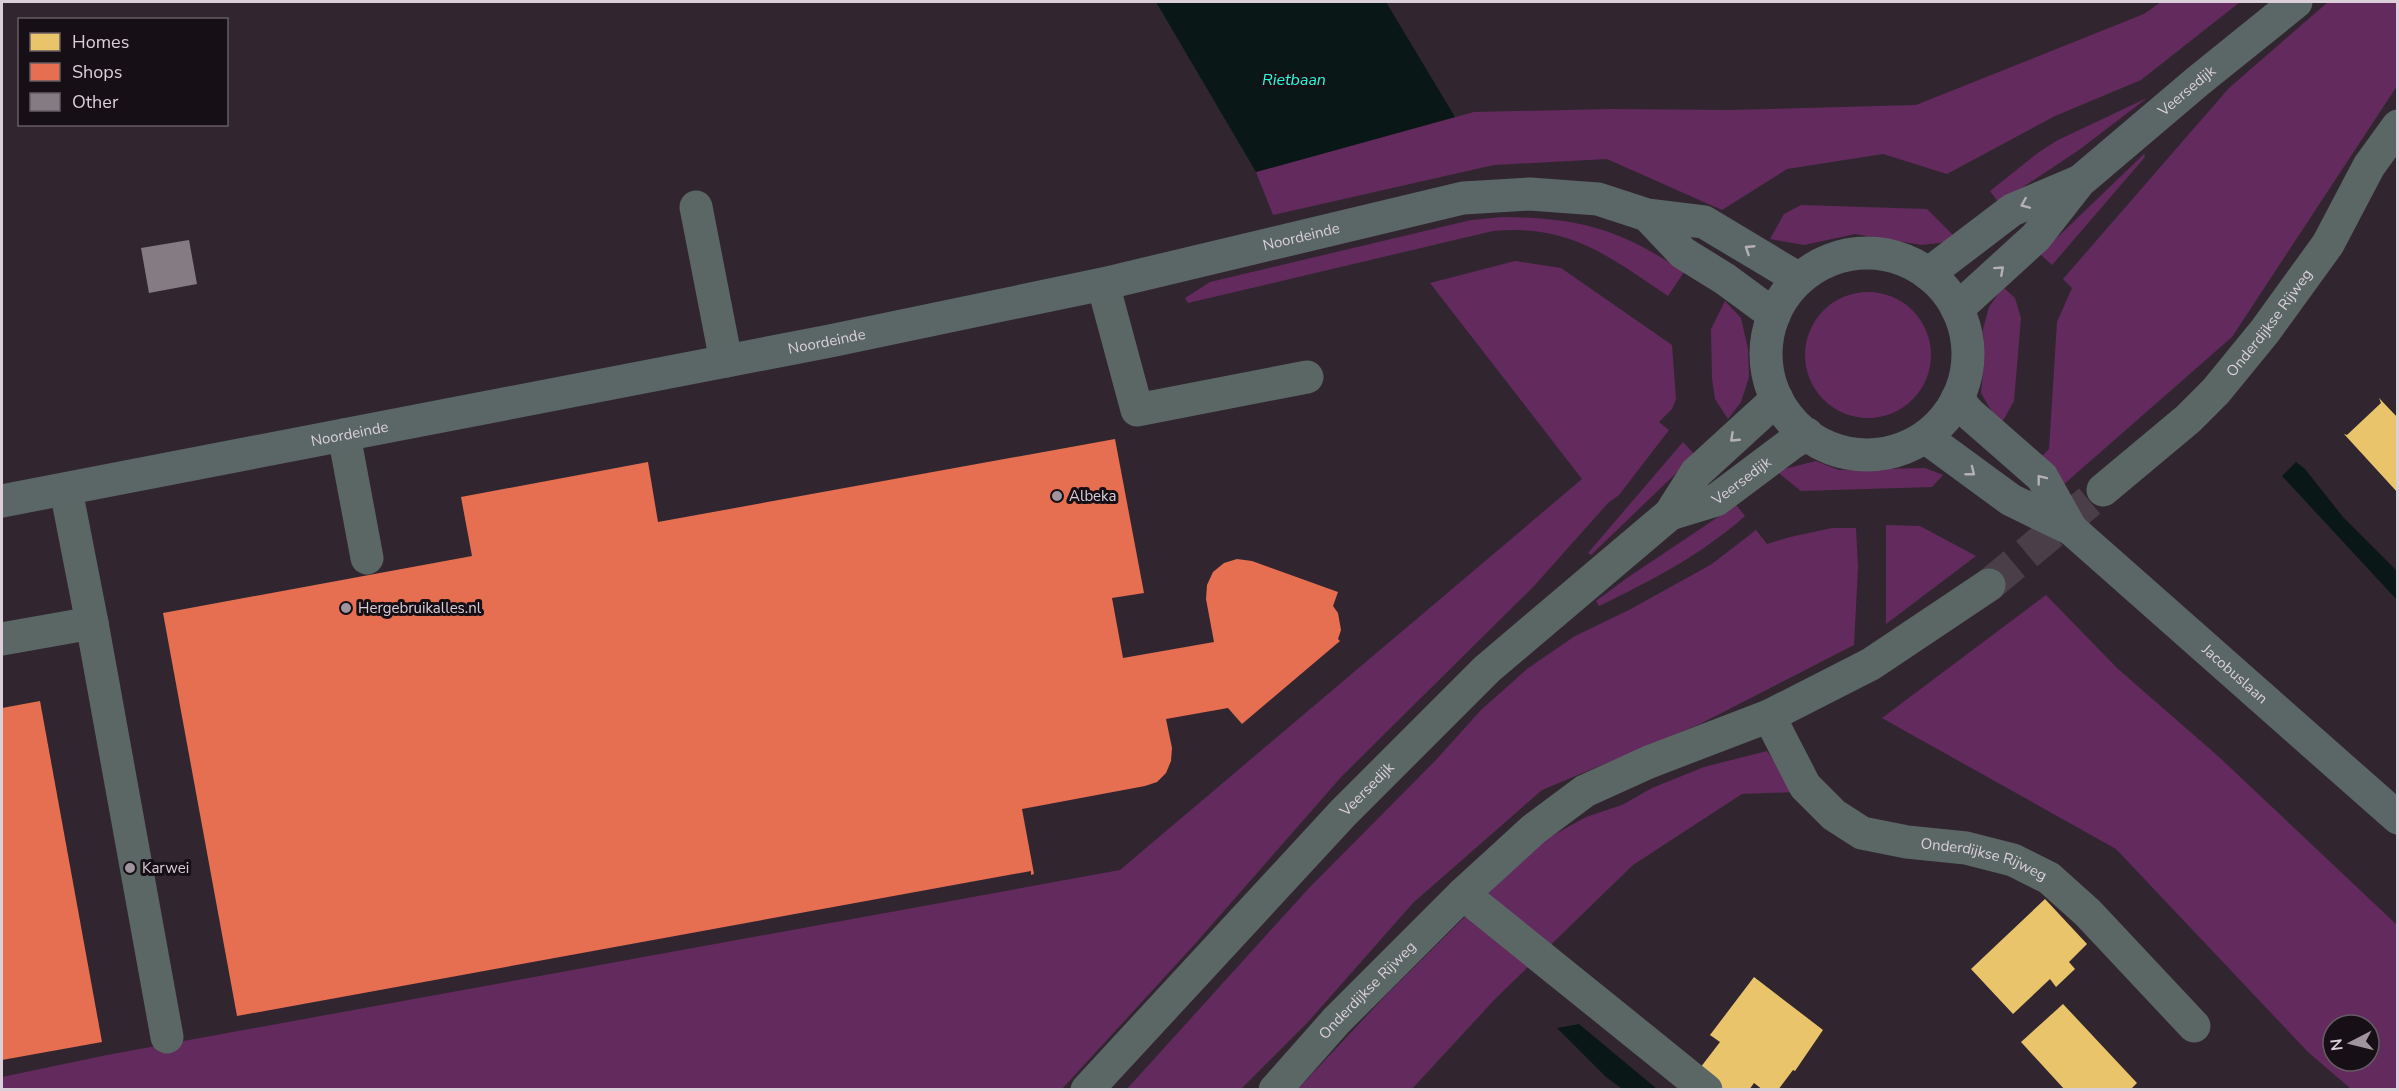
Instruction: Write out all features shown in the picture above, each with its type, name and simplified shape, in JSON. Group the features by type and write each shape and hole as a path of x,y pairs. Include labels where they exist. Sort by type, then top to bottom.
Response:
{"main road":[{"name":"Veersedijk","path":"1957,309 2036,237 2079,182 2296,2"},
{"name":"Veersedijk","path":"1928,274 2012,210 2079,182"},
{"name":"Noordeinde","path":"2,501 726,361 1103,284 1463,198 1530,194 1598,199 1647,215 1704,222 1800,279"},
{"name":"Noordeinde","path":"1647,215 1683,253 1725,279 1774,315"},
{"path":"1863,253 1897,257 1928,274 1945,290 1957,309 1963,324 1967,354 1966,369 1957,399 1943,420 1925,437 1896,451 1866,455 1834,450 1807,435 1789,418 1777,399 1771,386 1766,357 1774,315 1785,296 1800,279 1828,261 1863,253"},
{"name":"Jacobuslaan","path":"1957,399 1970,414 2042,477 2071,529"},
{"name":"Jacobuslaan","path":"1925,437 2011,500 2071,529 2397,818"}],"street":[{"name":"Onderdijkse Rijweg","path":"2103,490 2188,419 2217,391 2265,332 2328,244 2369,166 2397,126"},
{"path":"696,207 726,361"},
{"path":"1103,284 1137,410 1307,377"},
{"name":"Veersedijk","path":"1087,1089 1343,813 1487,669 1670,514 1696,473 1777,399"},
{"path":"344,435 367,558"},
{"name":"Veersedijk","path":"1670,514 1716,500 1792,443 1807,435"},
{"path":"66,490 167,1037"},
{"name":"Onderdijkse Rijweg","path":"1275,1089 1336,1022 1463,894 1534,829 1585,791 1649,762 1769,716 1871,664 1989,585"},
{"path":"2,639 92,623"},
{"name":"Onderdijkse Rijweg","path":"1769,716 1805,786 1834,815 1862,833 1907,842 1966,848 2013,860 2049,878 2088,913 2194,1026"},
{"path":"1463,894 1706,1089"}],"shaded area":[{"path":"2161,2 2240,2 2141,80 2055,116 1947,174 1883,154 1787,169 1722,210 1607,159 1494,165 1273,215 1256,172 1474,112 1611,109 1729,110 1916,105 2144,14"},
{"path":"2328,2 2397,2 2397,86 2232,337 2063,485 2039,459 2049,449 2057,322 2072,288 2063,279 2229,88"},
{"path":"2147,98 2079,150 1999,203 1990,191 2058,140"},
{"path":"2144,154 2145,157 2052,265 2040,254"},
{"path":"1801,205 1927,209 1954,236 1946,242 1922,245 1855,234 1804,245 1770,239 1784,214"},
{"path":"1503,217 1555,220 1598,229 1640,245 1684,272 1668,296 1607,256 1566,238 1520,230 1493,231 1188,303 1185,298 1210,282 1471,220"},
{"path":"1515,261 1561,268 1672,345 1676,399 1672,409 1659,422 1669,430 1619,495 1608,503 1535,585 1342,776 1194,945 1062,1089 2,1090 2,1077 107,1055 1120,870 1582,479 1430,283"},
{"path":"2003,287 2015,298 2021,318 2014,401 2000,426 1981,393 1984,359 1983,329 1989,307"},
{"path":"1868,292 1892,297 1912,311 1926,331 1931,355 1926,379 1912,399 1892,413 1868,418 1844,413 1824,399 1810,379 1805,355 1810,331 1824,311 1844,297"},
{"path":"1725,301 1741,318 1748,349 1749,377 1741,402 1728,419 1715,399 1712,379 1711,329"},
{"path":"1683,442 1695,455 1591,555 1588,553"},
{"path":"1816,461 1839,470 1925,468 1943,475 1932,487 1801,491 1776,471"},
{"path":"1736,505 1745,516 1711,543 1657,576 1599,606 1596,601 1627,578"},
{"path":"1886,525 1920,526 1976,556 1886,624"},
{"path":"1832,528 1856,528 1858,568 1854,645 1700,724 1542,790 1413,903 1308,1022 1241,1089 1126,1090 1309,888 1435,761 1481,710 1527,669 1575,636 1629,610 1712,564 1756,530 1767,544"},
{"path":"2046,595 2117,668 2219,757 2397,925 2397,1089 2351,1089 2332,1073 2381,1073 2381,1013 2321,1013 2321,1063 2116,849 1882,718"},
{"path":"1767,751 1795,792 1742,794 1633,865 1496,998 1412,1089 1297,1090 1385,996 1539,843 1586,817 1622,805 1652,788 1704,767"}],"water":[{"name":"Rietbaan","path":"1156,2 1386,2 1455,117 1256,172"},
{"path":"2296,462 2305,469 2343,517 2397,571 2397,600 2282,476"},
{"path":"1579,1024 1657,1089 1622,1089 1606,1077 1557,1028"}],"building: Homes":[{"path":"2379,398 2398,418 2398,493 2344,434 2347,435 2381,403"},
{"path":"2045,899 2087,944 2069,962 2075,969 2056,987 2050,979 2013,1014 1971,969"},
{"path":"1754,977 1823,1030 1795,1071 1793,1070 1778,1090 1763,1090 1754,1083 1749,1090 1721,1090 1697,1072 1720,1042 1710,1035"},
{"path":"2063,1004 2137,1083 2130,1090 2065,1090 2021,1042"}],"building: Shops":[{"path":"1115,439 1144,593 1112,598 1123,658 1214,642 1206,599 1207,585 1213,572 1224,563 1237,559 1252,561 1338,592 1333,606 1338,613 1341,630 1338,639 1340,641 1242,724 1228,708 1166,719 1172,748 1171,761 1166,773 1157,782 1022,809 1034,874 1031,875 1031,871 237,1016 163,613 472,556 461,497 648,462 658,522"},
{"path":"40,701 102,1042 2,1060 2,708"}],"building: Other":[{"path":"189,240 197,284 149,293 141,248"}],"tunnel":[{"path":"1989,585 2103,490"}],"place":[{"name":"Albeka","path":"1057,496"},
{"name":"Hergebruikalles.nl","path":"346,608"},
{"name":"Karwei","path":"130,868"}]}
